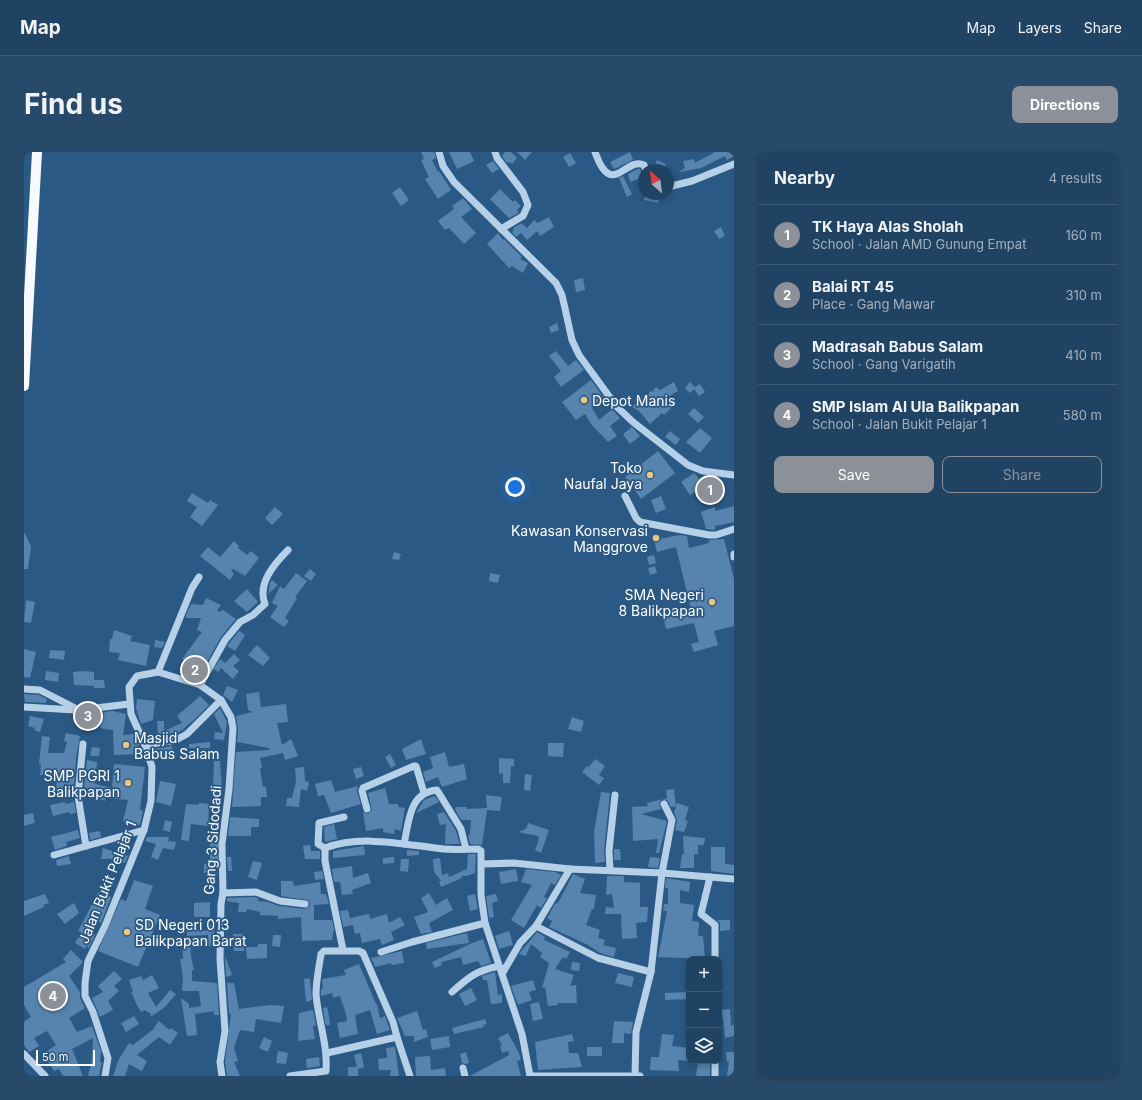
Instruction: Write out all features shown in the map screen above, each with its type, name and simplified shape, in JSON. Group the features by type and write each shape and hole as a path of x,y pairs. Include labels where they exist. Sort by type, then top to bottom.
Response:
{"main road":[{"path":"24,386 27,282 37,152"}],"street":[{"path":"439,152 443,166 454,182 552,279 558,287 572,340 579,356 617,407 633,422 688,465 703,471 734,475"},
{"path":"495,152 497,158 523,192 528,205 523,216 501,230"},
{"path":"595,152 602,170 608,174 613,174 638,164"},
{"path":"674,186 692,181 734,164"},
{"path":"625,496 636,518 648,524 709,535 716,535 734,529"},
{"path":"200,685 225,640 240,622 253,615 266,604 262,596 268,576 275,563 288,550"},
{"path":"158,672 192,588 199,577"},
{"name":"Gang 3 Sidodadi","path":"137,676 158,672 200,685 221,700 231,717 233,728 229,789 222,844 223,893 221,904 220,959 225,1031 220,1062 222,1076"},
{"name":"Jalan Bukit Pelajar 1","path":"105,1076 108,1058 93,1012 85,996 87,968 88,960 105,926 144,830 151,801 152,767 145,745 131,714 129,687 137,676"},
{"path":"24,689 40,690 79,710"},
{"path":"145,745 176,740 187,734 221,700"},
{"path":"24,707 79,710 130,704"},
{"path":"83,744 78,796 86,846"},
{"path":"368,809 362,789 414,766 416,766 424,793"},
{"path":"404,844 415,801 424,793 439,790 461,829 466,849"},
{"path":"610,870 611,823 615,794"},
{"path":"635,1076 636,1032 651,972 662,873 672,820 664,804"},
{"path":"325,848 318,844 318,823 344,817"},
{"path":"54,855 144,830"},
{"path":"325,848 335,844 363,842 481,851 481,895 485,923 522,1034 530,1076 640,1076"},
{"path":"325,848 325,860 344,950"},
{"path":"482,864 514,863 547,865 570,869 662,873 734,879"},
{"path":"502,974 520,943 536,926 570,869"},
{"path":"710,877 701,914 715,925 715,956"},
{"path":"223,893 256,892 280,901 305,904"},
{"path":"381,952 412,942 485,923"},
{"path":"536,926 598,958 651,972"},
{"path":"290,1076 326,1073 327,1053 322,1036 316,993 320,954 328,950 359,950 366,957 393,1022 410,1076"},
{"path":"452,992 468,977 480,970 499,966"},
{"path":"327,1053 397,1037"},
{"path":"24,1054 45,1076"},
{"path":"715,1064 715,1076"},
{"path":"463,1068 465,1076"}],"building":[{"path":"421,152 434,152 436,158 432,160 438,172 439,171 451,190 438,199 425,179 429,177 421,160 424,159"},
{"path":"449,152 470,152 474,161 457,169"},
{"path":"505,152 511,152 517,158 512,164 509,162 507,163 502,156"},
{"path":"517,152 532,152 525,160"},
{"path":"630,152 633,160 614,169 610,162"},
{"path":"715,152 734,152 734,156 727,160 725,156 701,168 680,172 685,168 683,161 694,159 695,163"},
{"path":"570,153 576,163 569,167 563,157"},
{"path":"657,160 666,164 655,164"},
{"path":"493,161 499,169 492,173 486,165"},
{"path":"638,169 638,179 630,182 628,174"},
{"path":"623,176 632,194 627,197 619,178"},
{"path":"400,187 409,200 401,206 392,193"},
{"path":"500,189 513,202 515,200 521,206 517,210 519,213 509,218 490,199"},
{"path":"463,198 472,209 461,217 476,233 464,244 449,228 445,230 438,221 454,209 452,206"},
{"path":"644,200 659,200 658,203"},
{"path":"549,217 554,227 540,236 537,231 527,240 521,233 516,237 512,232 514,230 513,228 522,223 527,228 534,220 538,223"},
{"path":"721,227 725,236 719,239 714,231"},
{"path":"498,233 503,240 504,239 522,257 520,259 528,263 523,273 512,266 509,268 487,244"},
{"path":"583,278 585,290 576,292 574,280"},
{"path":"557,323 559,330 551,333 549,327"},
{"path":"556,351 568,366 576,360 584,370 561,387 554,377 561,371 549,356"},
{"path":"591,380 604,398 592,408 599,420 612,409 620,418 610,426 617,436 608,442 591,424 585,414 576,420 562,402"},
{"path":"674,382 678,391 666,398 674,405 664,415 662,413 650,424 639,411 632,407 639,399 643,402 650,391 652,392 656,387 660,390"},
{"path":"690,382 695,387 700,384 705,392 699,396 694,389 690,393 685,388"},
{"path":"694,408 704,417 698,423 688,414"},
{"path":"632,427 640,436 630,444 623,434"},
{"path":"700,428 712,438 700,453 686,442"},
{"path":"670,431 680,439 676,445 665,437"},
{"name":"Toko Naufal Jaya","path":"658,451 675,473 641,499 625,477"},
{"path":"694,473 701,481 718,483 716,499 703,498 705,485 690,495 681,482"},
{"path":"192,493 208,503 210,500 218,505 202,526 190,517 197,507 187,501"},
{"path":"661,496 666,509 656,513 651,500"},
{"path":"734,506 734,522 715,526 715,530 706,529 701,512 715,507 715,511"},
{"path":"275,507 283,514 272,525 265,518"},
{"path":"24,532 31,546 28,569 24,569"},
{"name":"SMA Negeri 8 Balikpapan","path":"680,535 687,536 689,548 709,543 709,540 724,539 734,579 734,626 714,631 718,645 694,652 691,644 699,642 694,623 666,629 663,616 691,609 676,547 657,552 654,540"},
{"path":"234,541 239,546 238,548 247,555 251,551 259,558 245,576 233,569 231,570 234,574 230,580 200,556 208,547 220,557"},
{"path":"394,552 401,554 399,560 392,559"},
{"path":"654,555 656,563 649,565 647,557"},
{"path":"655,566 657,573 650,575 648,568"},
{"path":"310,569 316,574 311,581 304,576"},
{"path":"296,573 307,581 295,597 297,598 285,618 289,621 284,627 270,617 278,606 272,603 280,586 284,589"},
{"path":"490,573 500,575 498,583 489,581"},
{"path":"272,580 278,585 268,594 270,583"},
{"path":"247,589 258,602 247,612 234,601"},
{"path":"206,598 221,605 217,610 220,612 223,610 236,619 221,637 206,664 205,663 195,678 186,674 192,665 182,659 202,632 197,630 201,618 186,618 186,615 191,604 203,605"},
{"path":"26,600 35,602 31,623 24,622"},
{"path":"114,630 132,636 130,641 150,645 146,666 118,660 120,653 109,652 110,639 112,639"},
{"path":"239,631 245,635 235,651 227,646"},
{"path":"155,640 165,642 162,648 154,647"},
{"path":"257,645 270,658 263,666 248,655"},
{"path":"24,649 36,652 30,678 24,677"},
{"path":"50,650 65,651 64,660 49,658"},
{"path":"234,654 240,660 233,666 239,671 233,679 221,668 218,672 214,669 220,659 225,663"},
{"path":"46,671 59,673 58,682 45,680"},
{"path":"73,672 94,672 94,686 74,685"},
{"path":"94,680 104,680 105,688 94,688"},
{"path":"227,686 238,690 232,702 223,695"},
{"path":"259,692 261,707 286,704 288,722 277,723 282,745 291,739 298,756 285,760 283,753 260,758 263,787 266,787 267,797 261,797 261,806 232,807 236,752 269,750 269,748 237,742 238,728 236,716 253,712 248,710 246,694"},
{"path":"24,694 39,695 47,699 46,703 25,702"},
{"path":"200,696 209,705 195,719 182,730 171,736 163,737 163,734 158,735 157,721 164,721 164,731 182,723 177,716"},
{"path":"137,699 155,701 153,720 141,724 136,708"},
{"path":"220,708 227,722 224,740 214,739 215,732 223,733 214,714"},
{"path":"112,711 126,714 123,735 135,734 139,744 139,754 114,755 113,730 100,728 104,712"},
{"path":"30,716 44,719 40,732 34,730 35,728 28,726"},
{"path":"572,717 584,721 581,732 568,729"},
{"path":"66,733 80,736 76,758 74,788 69,786 69,789 56,788 57,775 40,775 41,764 39,764 42,736 50,737 48,753 64,753 67,742 64,741"},
{"path":"421,739 426,754 406,760 402,749"},
{"path":"210,742 210,748 189,748 189,744"},
{"path":"548,743 564,743 563,757 548,756"},
{"path":"172,746 173,759 165,760 164,754 154,755 154,749"},
{"path":"92,747 100,748 99,756 90,756"},
{"path":"445,752 449,767 464,764 467,779 442,787 438,777 426,782 423,772 433,768 430,757"},
{"path":"390,754 396,765 391,768 385,757"},
{"path":"499,758 514,759 514,766 511,766 510,783 503,783 503,773 499,774"},
{"path":"595,759 605,766 599,775 604,778 599,785 582,772 587,766 589,767"},
{"path":"87,760 97,762 95,784 112,788 114,764 145,767 140,810 143,811 140,825 123,821 128,800 106,798 105,801 92,796 109,792 84,790"},
{"path":"214,761 220,761 222,790 213,790"},
{"path":"304,767 305,781 309,782 307,791 301,789 299,807 286,806 287,798 292,798 296,782 295,768"},
{"path":"361,767 364,776 356,779 353,769"},
{"path":"525,774 532,775 530,791 524,790"},
{"path":"331,780 335,792 358,786 357,792 361,804 331,813 324,795 318,796 315,784"},
{"path":"160,781 176,784 171,806 156,802"},
{"path":"385,788 389,804 398,804 398,807 405,808 401,831 395,829 394,834 383,832 383,828 366,831 363,812 368,814 372,810 368,793"},
{"path":"674,789 676,806 671,807 667,800 663,799 667,798 666,790"},
{"path":"601,792 610,793 604,851 605,862 595,863 594,832"},
{"path":"486,795 502,797 500,811 487,810 482,845 470,844 468,835 470,835 471,820 461,820 455,809 456,807 467,807 467,809 487,808"},
{"path":"435,796 439,802 416,813 424,800"},
{"path":"662,799 659,803 661,809 641,814 667,821 659,853 656,853 658,839 633,841 632,807 648,806 647,803"},
{"path":"65,802 65,804 74,802 76,813 70,814 69,812 53,816 50,805"},
{"path":"199,803 209,804 208,826 191,824 189,841 181,840 186,804 198,805"},
{"path":"677,803 689,807 685,820 688,821 684,832 675,830 677,820 674,812"},
{"path":"444,812 456,831 460,844 445,844 446,824 440,825 437,814"},
{"path":"33,813 35,823 24,826 24,815"},
{"path":"230,817 259,819 259,827 251,827 251,836 228,836"},
{"path":"165,820 172,822 170,832 163,830"},
{"path":"528,823 549,830 541,853 535,850 539,839 538,836 518,832 526,829"},
{"path":"334,824 337,839 325,842 324,827"},
{"path":"78,830 80,838 66,842 67,846 55,850 51,837"},
{"path":"208,830 219,831 217,873 204,873 204,864 210,864 210,838 208,838"},
{"path":"100,831 101,837 90,840 89,833"},
{"path":"683,836 705,838 704,845 698,845 698,854 694,854 694,868 680,868 682,854 684,855"},
{"path":"147,837 169,837 168,841 176,842 174,850 163,848 158,860 151,857 156,844 145,841"},
{"path":"310,845 311,851 320,851 320,859 305,859 303,846"},
{"path":"364,846 365,855 333,858 333,851"},
{"path":"711,847 725,847 725,864 734,865 734,874 711,871"},
{"path":"103,848 128,856 125,863 113,859 101,859"},
{"path":"614,849 620,849 621,860 614,860"},
{"path":"407,850 419,851 419,855 407,856"},
{"path":"468,854 476,854 475,873 467,876 461,876 462,878 441,887 439,882 441,881 434,872 433,859 440,858 442,875 448,873 449,877 467,869"},
{"path":"69,856 71,864 57,866 56,860"},
{"path":"227,857 231,857 232,871 228,871"},
{"path":"394,857 394,863 383,864 383,858"},
{"path":"650,857 660,858 658,868 648,867"},
{"path":"401,859 409,859 408,872 400,871"},
{"path":"253,861 262,863 257,880 248,877"},
{"path":"352,866 353,878 368,873 371,883 352,890 353,894 342,895 340,882 334,882 332,869"},
{"path":"516,869 518,881 501,884 499,872"},
{"path":"526,869 555,872 561,875 555,885 551,883 544,897 547,898 541,908 537,905 524,928 511,920 532,885 521,882"},
{"path":"322,871 324,879 315,880 314,872"},
{"path":"573,874 585,879 580,893 596,895 594,909 592,909 586,925 600,930 598,938 605,940 603,945 616,948 614,957 600,953 588,945 549,927 552,921 547,918 555,904 558,903"},
{"path":"607,876 624,876 624,882 640,883 640,907 648,907 647,922 636,923 637,938 622,939 621,914 605,914 606,907 614,908 612,894 606,895"},
{"path":"666,878 690,882 689,892 680,890 680,903 694,905 692,921 699,922 698,936 703,936 705,956 686,956 686,958 658,957 667,911 663,911 664,904 668,904 668,888 665,888"},
{"name":"SD Negeri 013 Balikpapan Barat","path":"134,880 153,886 145,909 160,915 138,967 98,951 121,899 126,901"},
{"path":"281,881 293,881 294,886 320,882 321,894 326,894 329,904 314,905 314,920 332,920 334,929 332,940 302,941 301,917 278,919 278,916 260,915 260,912 247,909 246,912 238,912 239,903 227,901 227,898 255,897 258,898 258,901 268,902 279,906 304,909 309,907 310,904 308,900 281,896"},
{"path":"99,891 111,897 101,923 94,920 88,931 95,935 89,948 86,946 85,949 75,943 81,932 78,931"},
{"path":"429,893 436,905 447,898 453,910 429,923 432,932 421,934 414,917 428,912 421,898"},
{"path":"45,894 49,903 43,905 44,907 24,916 24,901"},
{"path":"475,894 478,909 470,911 467,896"},
{"path":"496,894 498,901 492,903 494,917 489,918 486,896"},
{"path":"210,902 210,917 194,917 194,903"},
{"path":"74,903 79,913 65,924 57,914"},
{"path":"348,910 350,918 369,914 370,919 387,914 389,923 400,917 405,925 391,932 394,940 382,945 380,939 362,943 360,933 355,934 353,925 343,927 340,911"},
{"path":"717,920 730,920 730,930 720,931 720,923"},
{"path":"208,925 214,925 215,945 208,946 208,935 187,936 187,929 208,931"},
{"path":"509,931 513,945 499,949 495,936"},
{"path":"537,932 545,937 544,940 570,952 566,959 563,957 555,969 574,975 570,986 576,985 577,1003 558,1003 558,1005 548,1006 545,987 542,988 549,963 540,957 542,953 531,944 526,956 519,954"},
{"path":"467,933 469,943 427,949 426,943"},
{"path":"233,934 243,934 244,951 234,951"},
{"path":"273,935 281,935 280,947 272,946"},
{"path":"182,937 190,937 191,957 194,970 192,970 192,981 217,983 219,1015 214,1015 214,1011 195,1014 197,1035 187,1036 181,998 189,1004 189,1008 201,1006 199,991 182,991 183,977 180,959 183,959"},
{"path":"483,939 491,963 481,966 478,961 463,965 461,957 441,962 442,965 435,968 432,962"},
{"path":"258,944 267,944 267,958 247,959 246,947 258,947"},
{"path":"71,950 83,962 69,976 80,992 80,998 85,1008 69,1018 77,1032 92,1026 101,1051 100,1062 102,1062 99,1076 88,1076 92,1060 93,1038 72,1049 83,1076 63,1076 59,1069 54,1071 43,1054 56,1045 47,1031 34,1038 39,1046 29,1052 24,1045 24,1022 31,1017 24,1005 24,987 66,962 63,959"},
{"path":"402,951 404,963 392,965 391,963 375,967 371,958"},
{"path":"225,956 232,975 226,977 225,959"},
{"path":"572,962 580,963 579,971 571,970"},
{"path":"359,964 377,1004 380,1018 385,1016 390,1030 377,1034 370,1010 355,1015 358,1034 340,1038 337,1023 347,1021 346,1014 340,996 333,998 332,993 321,996 321,989 323,989 322,979 346,975 344,970"},
{"path":"114,971 122,979 114,986 119,991 108,1001 113,1010 100,1017 92,998 103,992 98,986"},
{"path":"495,972 498,995 502,994 502,1003 491,1004 487,980 483,980 482,976"},
{"path":"618,973 634,977 632,987 615,983"},
{"path":"152,975 159,988 148,993 156,1007 170,990 176,994 164,1008 150,1017 151,1014 145,1010 141,1012 137,1005 131,992 133,992 129,980 141,976 143,980"},
{"path":"310,978 312,1000 306,1002 304,979"},
{"path":"533,980 536,990 529,992 532,1000 518,1005 511,986"},
{"path":"227,983 234,983 239,1009 270,1005 284,1006 281,1023 256,1019 254,1032 240,1030 234,1048 238,1061 234,1062 240,1076 227,1076 225,1062 231,1014 229,1014"},
{"path":"471,988 477,1000 465,1006 459,994"},
{"path":"686,992 686,999 665,1000 665,993"},
{"path":"539,1002 543,1019 533,1021 530,1004"},
{"path":"327,1007 330,1025 326,1025 325,1022 323,1008"},
{"path":"730,1009 731,1026 734,1025 734,1036 725,1038 722,1010"},
{"path":"313,1010 316,1026 313,1026 315,1039 298,1041 299,1013"},
{"path":"417,1011 423,1030 426,1029 428,1037 414,1042 414,1036 405,1036 397,1018"},
{"path":"134,1016 139,1024 126,1032 121,1023"},
{"path":"485,1019 487,1024 483,1025 484,1027 454,1034 452,1028"},
{"path":"159,1021 169,1030 171,1028 178,1033 170,1045 159,1037 137,1055 147,1061 142,1071 129,1064 125,1076 113,1076 119,1059 129,1043 133,1045 155,1028 154,1027"},
{"path":"614,1021 633,1022 631,1034 624,1033 624,1043 612,1043"},
{"path":"508,1033 519,1053 521,1060 517,1061 521,1076 470,1076 509,1055 508,1051 502,1053 500,1046 502,1045 498,1038"},
{"path":"572,1034 574,1041 568,1042 569,1053 578,1053 582,1067 538,1070 535,1042"},
{"path":"662,1034 674,1035 672,1046 686,1048 686,1061 678,1060 679,1071 650,1070 651,1057 659,1057"},
{"path":"449,1036 450,1047 432,1050 430,1039"},
{"path":"264,1037 272,1041 268,1052 259,1048"},
{"path":"395,1047 399,1076 390,1076 391,1070 379,1070 378,1059 387,1058 386,1048"},
{"path":"587,1047 602,1047 602,1056 587,1056"},
{"path":"278,1051 288,1053 286,1064 276,1063"},
{"path":"466,1052 469,1063 465,1064 462,1063 460,1054"},
{"path":"726,1052 734,1052 734,1076 727,1076 729,1061 727,1062"},
{"path":"361,1053 364,1067 358,1069 358,1076 348,1076 348,1067 357,1067 354,1055"},
{"path":"430,1056 431,1070 445,1068 446,1076 416,1076 415,1057"},
{"path":"319,1057 320,1066 307,1068 306,1059"},
{"path":"698,1064 710,1064 710,1076 696,1076"}],"place":[{"name":"Depot Manis","path":"584,400"},
{"name":"Toko Naufal Jaya","path":"650,475"},
{"name":"TK Haya Alas Sholah","path":"710,490"},
{"name":"Kawasan Konservasi Manggrove","path":"656,538"},
{"name":"SMA Negeri 8 Balikpapan","path":"712,602"},
{"name":"Balai RT 45","path":"195,670"},
{"name":"Madrasah Babus Salam","path":"88,716"},
{"name":"Masjid Babus Salam","path":"126,745"},
{"name":"SMP PGRI 1 Balikpapan","path":"128,783"},
{"name":"SD Negeri 013 Balikpapan Barat","path":"127,932"},
{"name":"SMP Islam Al Ula Balikpapan","path":"53,996"}]}
